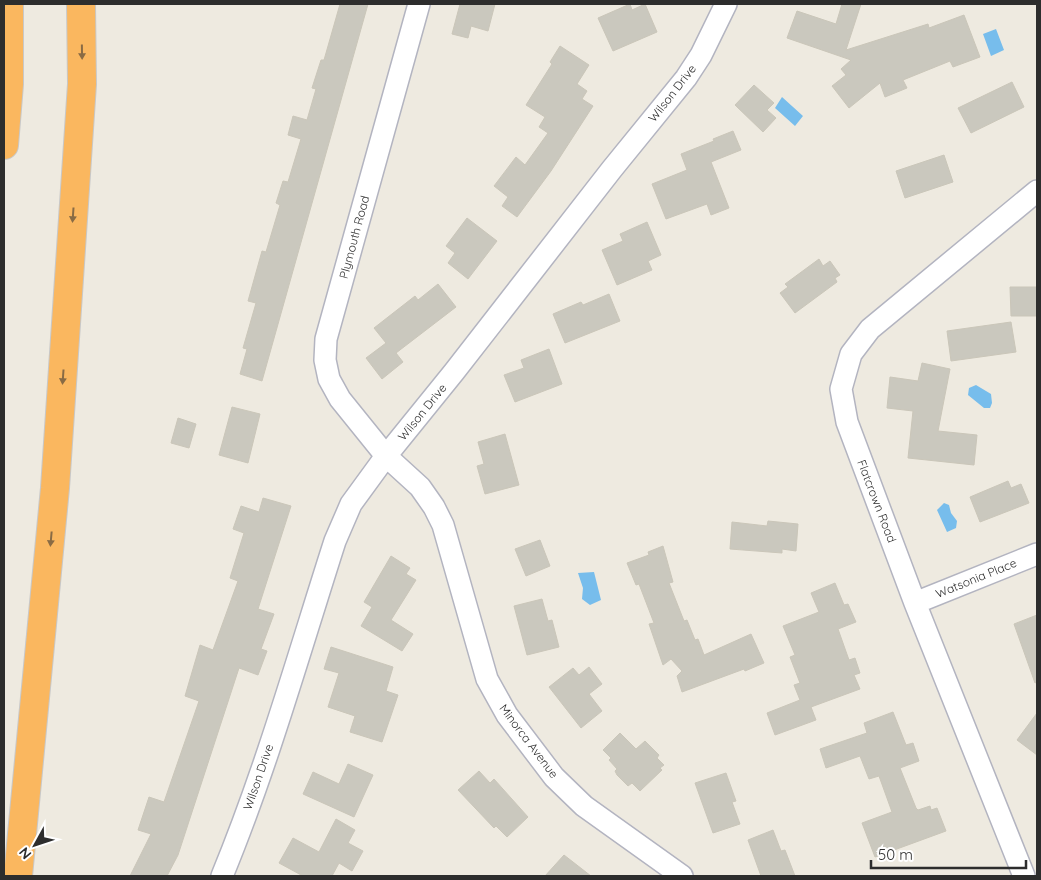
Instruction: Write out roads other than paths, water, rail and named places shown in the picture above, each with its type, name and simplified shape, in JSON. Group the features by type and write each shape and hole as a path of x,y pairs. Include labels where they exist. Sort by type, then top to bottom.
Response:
{"highway":[{"path":"4,145 9,84 9,4"},
{"path":"18,876 56,488 82,84 81,4"}],"street":[{"name":"Plymouth Road","path":"386,456 340,399 330,379 325,360 326,339 419,4"},
{"name":"Wilson Drive","path":"222,876 260,774 335,541 351,504 386,456 686,78 701,55 726,4"},
{"name":"Flatcrown Road","path":"1024,876 915,603 847,422 841,389 851,354 870,329 1037,191"},
{"name":"Minorca Avenue","path":"386,456 420,487 434,507 443,525 487,679 507,715 554,777 584,806 682,876"},
{"name":"Watsonia Place","path":"915,603 1037,554"}],"water":[{"path":"996,29 1004,50 991,56 983,34"},
{"path":"782,97 803,116 795,126 775,108"},
{"path":"976,385 991,394 992,403 990,408 984,408 968,395 969,388"},
{"path":"944,503 949,505 951,513 957,521 956,528 947,532 937,510"},
{"path":"594,572 601,600 590,605 582,599 583,588 578,573"}]}
